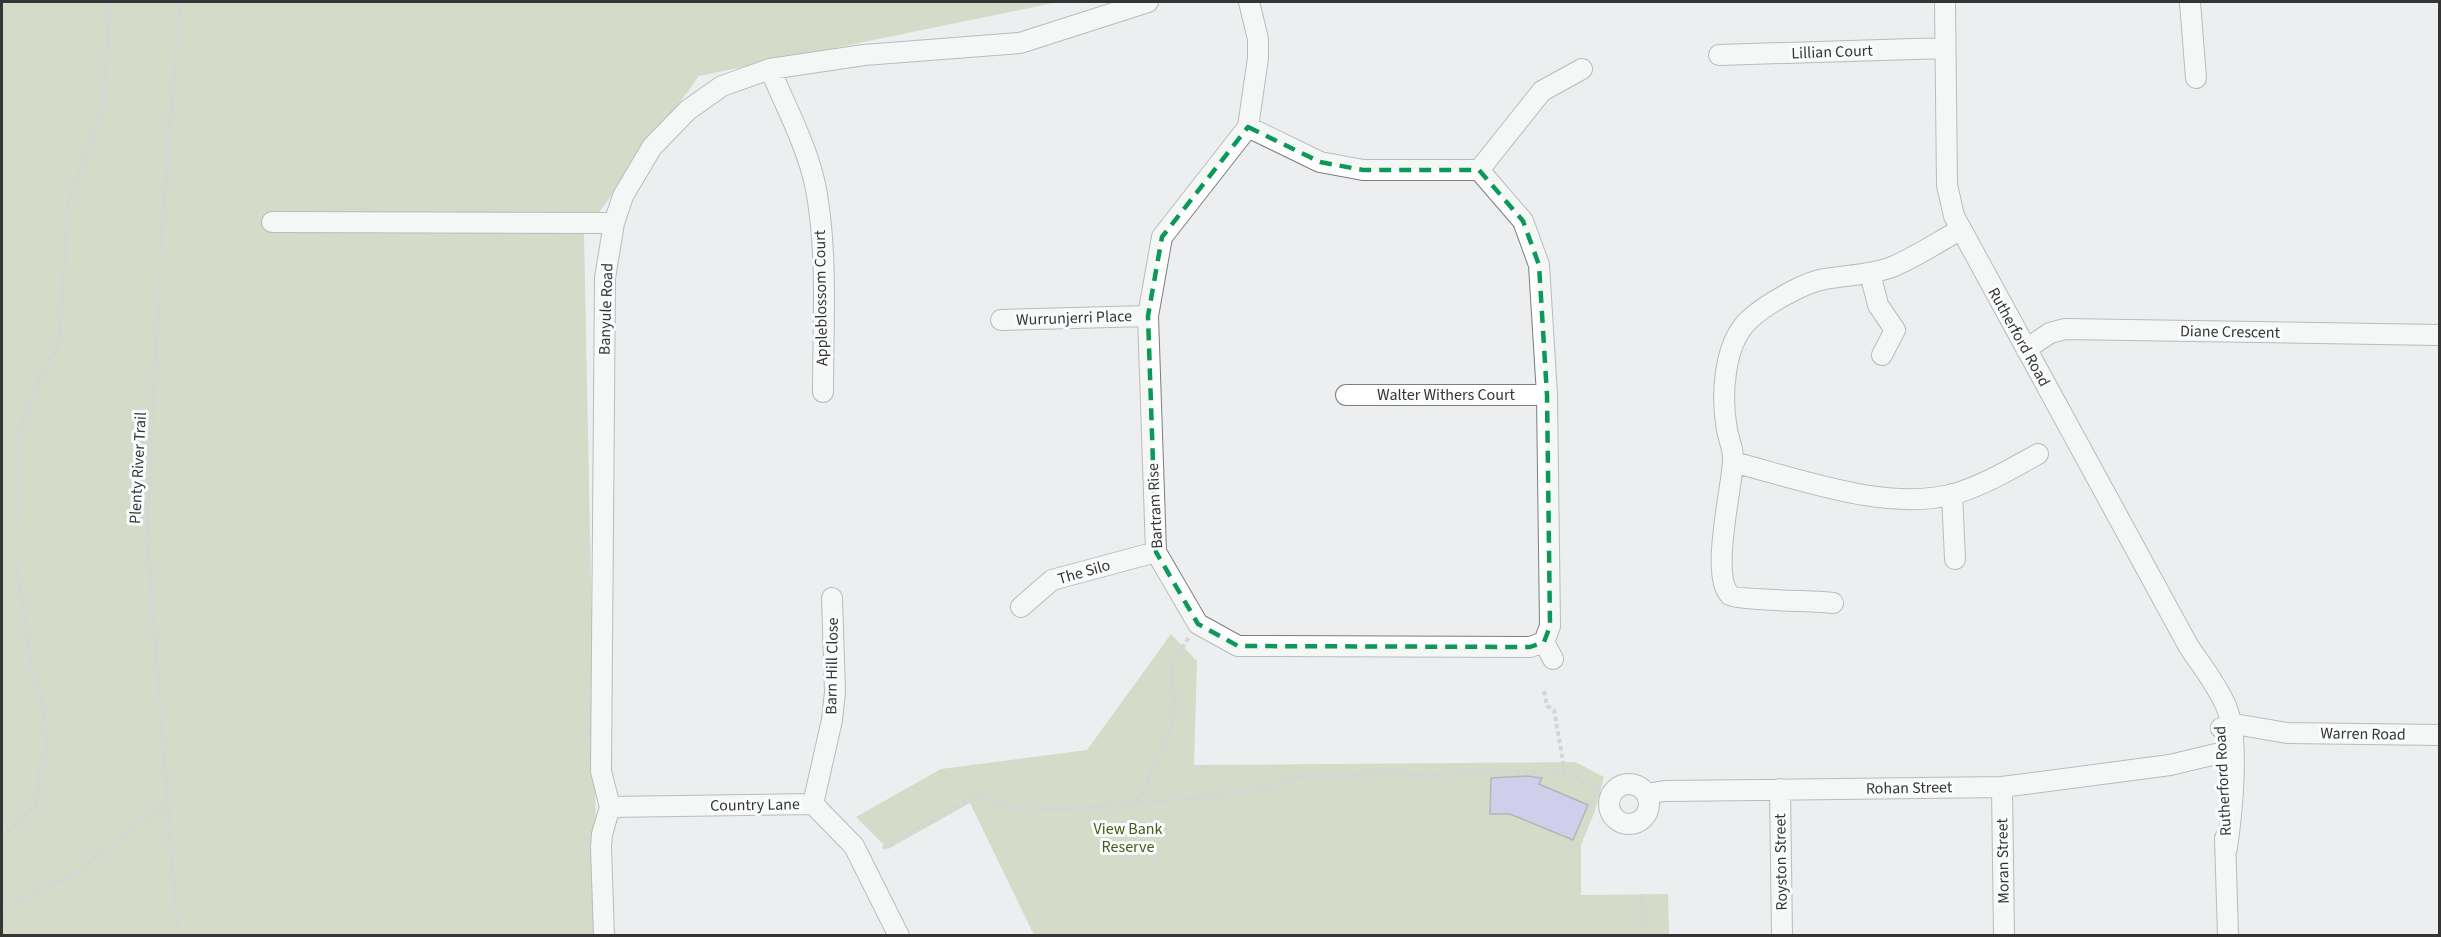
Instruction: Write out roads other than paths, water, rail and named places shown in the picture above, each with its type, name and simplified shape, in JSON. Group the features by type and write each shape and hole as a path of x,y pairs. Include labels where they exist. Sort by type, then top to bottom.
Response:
{"street":[{"name":"Banyule Road","path":"604,936 601,847 602,834 610,807 601,771 604,278 614,223 623,196 652,147 688,110 722,86 770,69 864,55 1020,43 1148,2"},
{"name":"Bartram Rise","path":"1249,2 1258,39 1258,58 1248,127 1162,237 1148,316 1156,552 1198,624 1238,646 1530,647 1548,650 1550,626 1547,395"},
{"name":"Rutherford Road","path":"1945,2 1947,185 1950,202 1960,230 2189,646 2227,746 2221,810 2227,848 2228,936"},
{"path":"2190,2 2196,78"},
{"name":"Lillian Court","path":"1719,55 1945,48"},
{"name":"Appleblossom Court","path":"770,69 801,143 816,189 823,260 823,392"},
{"path":"1479,170 1542,91 1582,69"},
{"path":"1248,127 1320,162 1353,168 1479,170 1523,221 1539,266 1547,395"},
{"path":"272,222 614,223"},
{"path":"1833,603 1804,599 1741,600 1729,594 1723,578 1722,559 1725,512 1733,462 1724,395 1734,344 1739,331 1759,312 1805,284 1893,267 1960,230"},
{"path":"1870,273 1878,304 1894,330 1882,355"},
{"name":"Wurrunjerri Place","path":"1000,320 1148,316"},
{"name":"Diane Crescent","path":"2026,349 2050,333 2065,329 2439,335"},
{"name":"Walter Withers Court","path":"1346,395 1547,395"},
{"path":"1733,462 1863,494 1917,498 1952,494 1974,488 2038,454"},
{"path":"1952,494 1955,559"},
{"name":"The Silo","path":"1021,607 1052,580 1156,552"},
{"name":"Barn Hill Close","path":"813,804 832,720 835,692 832,597"},
{"name":"Warren Road","path":"2227,746 2287,733 2439,735"},
{"name":"Rohan Street","path":"1647,794 1664,791 2002,787 2170,765 2227,746"},
{"path":"1626,784 1641,788 1647,794 1650,807 1643,820 1629,825 1616,820 1609,807 1609,800 1618,787 1626,784"},
{"name":"Moran Street","path":"2002,787 2004,936"},
{"name":"Royston Street","path":"1780,789 1782,936"},
{"name":"Country Lane","path":"610,807 813,804 854,846 899,936"}],"park label":[{"name":"View Bank Reserve","path":"1128,838"}]}
